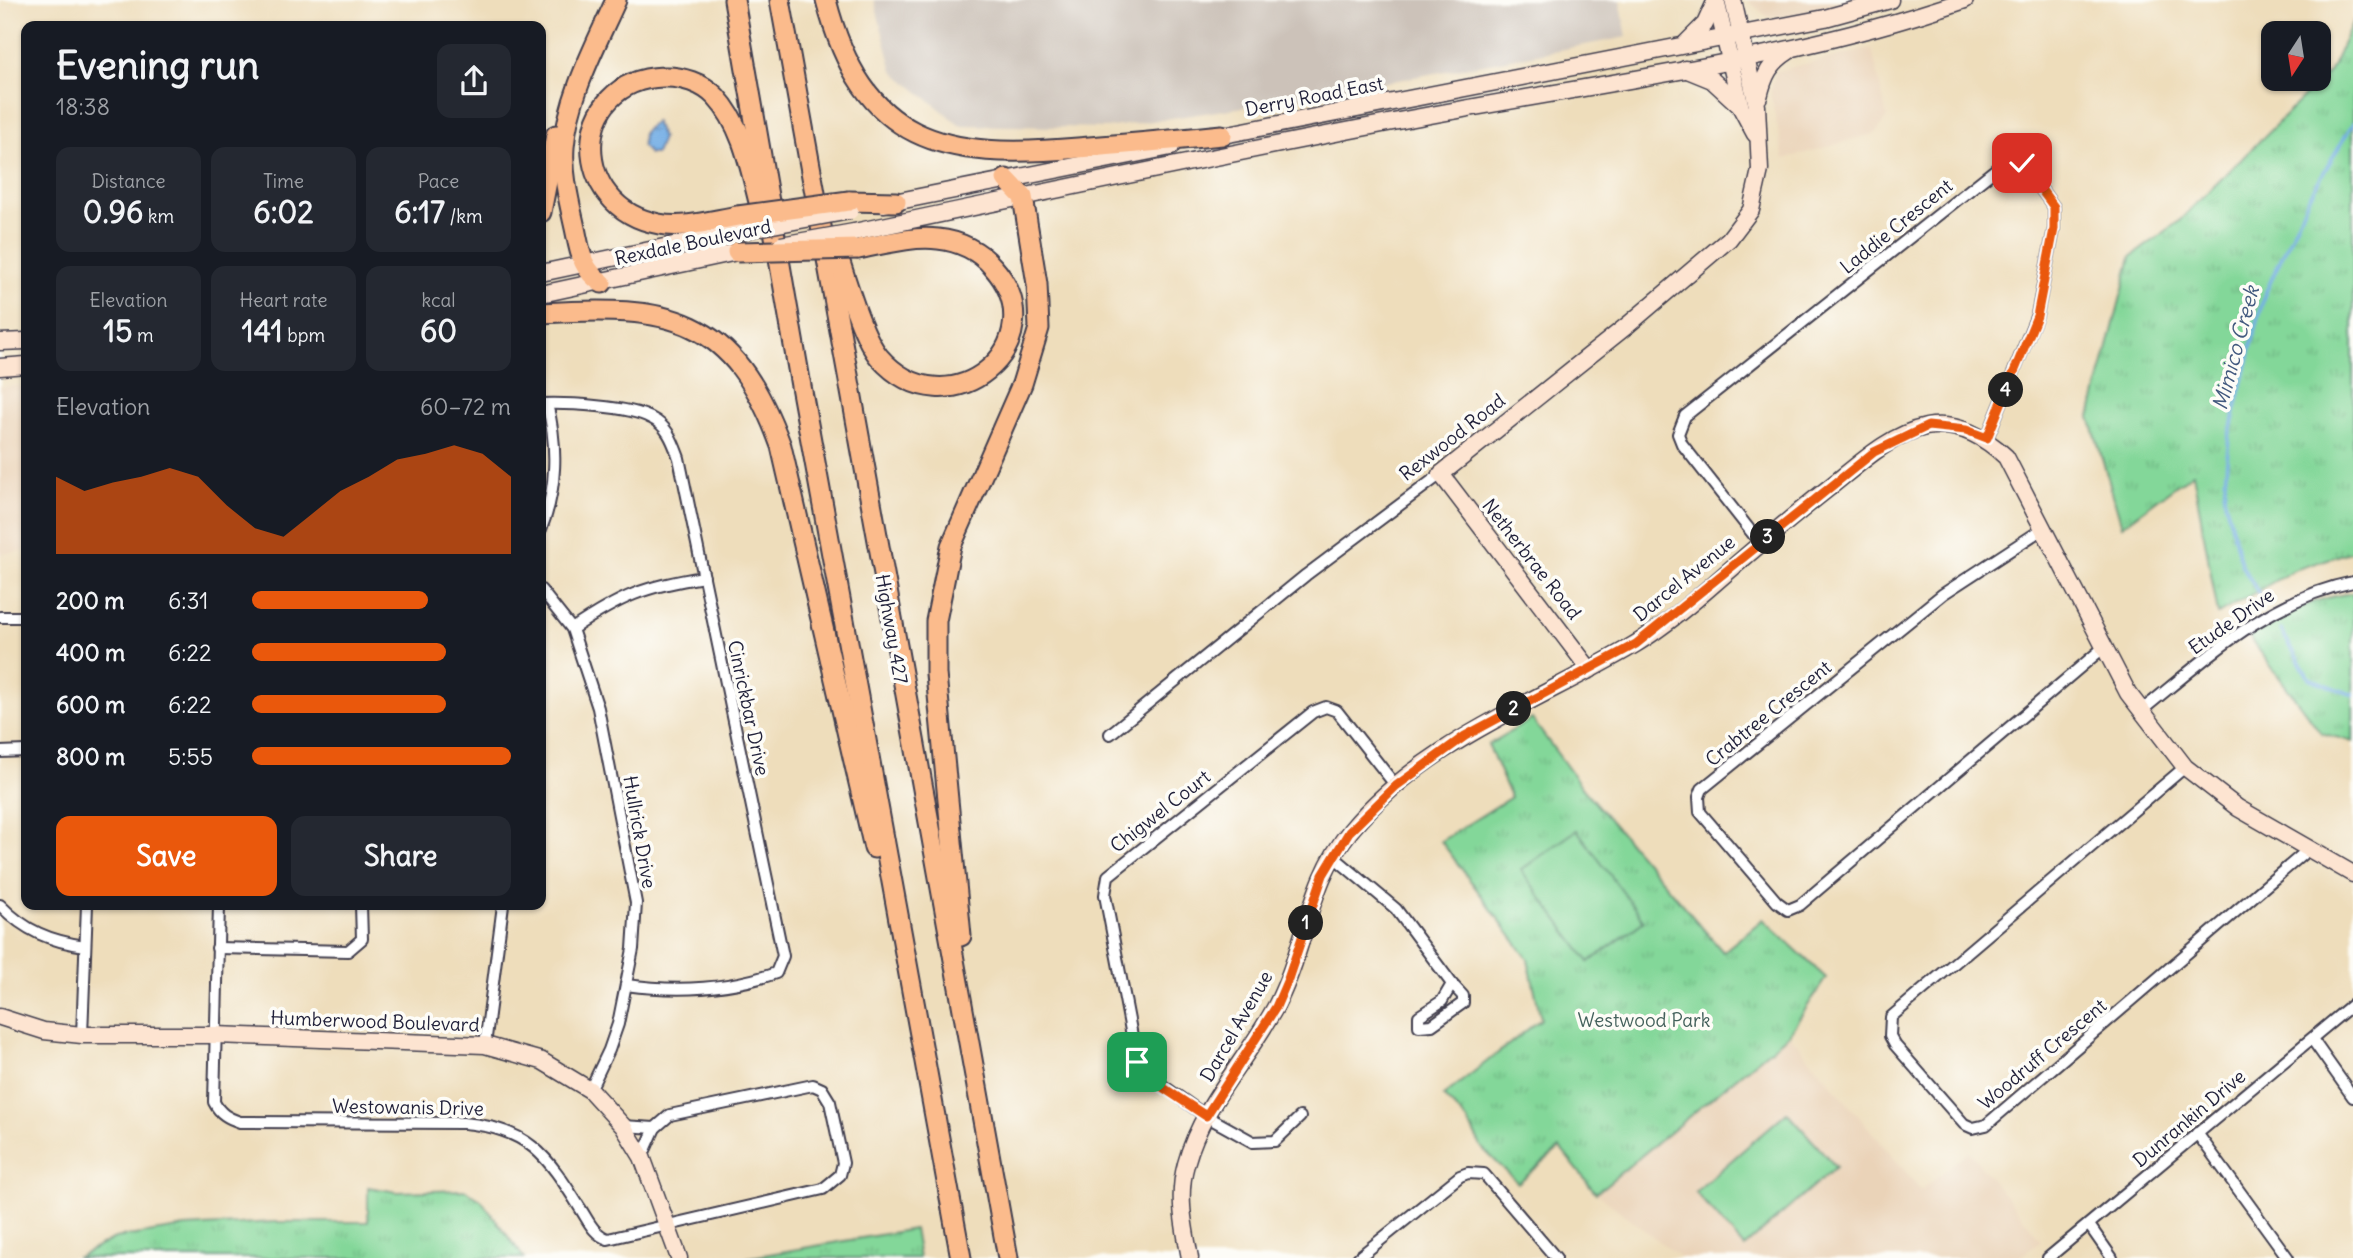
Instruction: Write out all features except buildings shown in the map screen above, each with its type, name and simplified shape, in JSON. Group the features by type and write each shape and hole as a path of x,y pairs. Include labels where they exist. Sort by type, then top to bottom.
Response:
{"highway":[{"path":"546,189 563,109 579,84 616,0"},
{"path":"734,0 787,290 801,386 961,1258"},
{"name":"Highway 427","path":"780,0 1008,1258"},
{"path":"826,0 842,53 860,84 879,107 905,128 928,139 966,150 1035,152 1222,135"},
{"path":"787,290 776,270 739,133 714,95 687,80 653,77 634,83 608,102 594,129 591,159 594,174 603,190 619,207 637,218 660,224 742,223 850,206 896,202"},
{"path":"579,84 564,147 568,196 583,264 590,275 602,283"},
{"path":"973,1062 936,674 936,621 942,579 960,522 989,465 1022,384 1037,336 1037,284 1023,197 1006,179"},
{"path":"737,252 856,240 923,238 964,245 987,259 1005,282 1013,306 1008,345 997,363 964,384 948,388 914,385 896,374 877,355 869,338 813,188"},
{"path":"546,313 622,311 678,320 700,329 724,347 760,393 781,446 890,922 910,980"}],"street":[{"name":"Rexwood Road","path":"1110,734 1306,575 1441,474 1629,324 1743,224 1756,199 1760,170 1756,136 1749,107 1730,61 1716,0"},
{"path":"1684,45 1705,24 1716,0"},
{"name":"Rexwood Road","path":"1733,0 1747,57 1749,107"},
{"path":"1733,0 1753,18 1776,27"},
{"name":"Derry Road East","path":"896,202 1111,161 1222,135 1776,27 1890,0"},
{"path":"856,240 1023,197 1431,115 1793,49 1891,25 1965,0"},
{"path":"1683,68 1712,80 1749,107 1763,76 1777,59 1793,49"},
{"name":"Laddie Crescent","path":"1760,543 1682,444 1678,434 1685,416 2000,165 2014,160 2022,163 2054,207 2054,229 2037,316 1987,438"},
{"name":"Rexdale Boulevard","path":"546,272 742,223"},
{"name":"Rexdale Boulevard","path":"546,293 737,252"},
{"path":"0,342 21,341"},
{"path":"0,367 21,365"},
{"name":"Cinrickbar Drive","path":"546,404 633,412 652,418 664,427 672,438 679,458 783,956 776,973 760,979 690,990 626,985"},
{"path":"546,408 552,422 554,476 552,502 546,517"},
{"name":"Darcel Avenue","path":"1190,1258 1180,1201 1186,1165 1206,1116 1276,1007 1288,979 1313,901 1349,832 1396,786 1465,736 1636,644 1705,592 1760,543 1874,452 1928,426 1966,430 1987,438"},
{"path":"1987,438 2006,457 2015,472 2041,530 2103,648 2141,711 2185,767 2238,807 2353,874"},
{"name":"Netherbrae Road","path":"1441,474 1590,670"},
{"name":"Crabtree Crescent","path":"2041,530 1943,594 1702,789 1699,797 1700,812 1777,902 1788,910 1800,905 2103,648"},
{"path":"572,629 607,606 644,588 704,577"},
{"name":"Etude Drive","path":"2141,711 2226,642 2273,610 2314,592 2353,582"},
{"name":"Hullrick Drive","path":"546,596 572,629 598,708 636,903 626,985 609,1051 590,1090"},
{"path":"0,617 21,617"},
{"name":"Chigwel Court","path":"1300,1117 1275,1141 1262,1144 1206,1116 1147,1077 1137,1062 1105,895 1108,876 1314,712 1326,707 1337,711 1396,786"},
{"path":"0,752 21,751"},
{"name":"Woodruff Crescent","path":"2185,767 1891,1017 1890,1036 1895,1045 1964,1124 1973,1128 1986,1125 2310,848"},
{"path":"1334,857 1385,897 1463,996 1463,1003 1432,1025 1419,1026 1419,1016 1442,1001 1452,984"},
{"path":"0,905 12,918 44,938 85,946"},
{"path":"82,1035 86,910"},
{"path":"215,1035 219,910"},
{"path":"217,948 348,951 362,939 361,910"},
{"path":"485,1045 502,910"},
{"name":"Dunrankin Drive","path":"2048,1258 2353,1004"},
{"name":"Humberwood Boulevard","path":"0,1017 44,1031 82,1035 215,1035 485,1045 542,1061 590,1090 622,1126 642,1157 679,1258"},
{"name":"Westowanis Drive","path":"215,1035 214,1102 218,1110 229,1118 240,1122 463,1123 497,1126 538,1151 557,1170 600,1236 621,1238 666,1226"},
{"path":"2312,1039 2353,1097"},
{"path":"642,1157 655,1128 679,1112 814,1085 822,1089 830,1102 843,1163 840,1175 823,1189 666,1226"},
{"path":"622,1126 655,1128"},
{"path":"2197,1133 2288,1258"},
{"path":"1364,1256 1460,1176 1476,1172 1484,1174 1556,1258"},
{"path":"2089,1225 2112,1258"}],"shaded area":[{"path":"874,0 1620,0 1627,37 1302,98 1106,128 960,125 893,71"},
{"path":"1747,0 1855,0 1787,17 1768,17"},
{"path":"1872,48 1887,117 1876,133 1784,159 1770,92 1776,71"},
{"path":"21,385 21,552 0,554 0,387"},
{"path":"1789,1034 1921,1190 1969,1151 2041,1240 2019,1258 1681,1258 1596,1193"}],"green space":[{"path":"2353,21 2353,551 2294,570 2218,614 2193,473 2122,526 2090,417 2131,257 2178,222 2310,91 2331,91 2331,69"},
{"path":"2353,593 2353,742 2321,733 2247,634 2298,608 2325,598"},
{"name":"Westwood Park","path":"1532,719 1584,790 1723,952 1763,919 1826,978 1789,1034 1596,1193 1560,1148 1518,1183 1482,1148 1467,1120 1443,1096 1541,1019 1528,959 1441,841 1511,797 1488,745"},
{"path":"1577,830 1644,921 1589,962 1521,870"},
{"path":"1787,1112 1836,1167 1744,1247 1695,1192"},
{"path":"368,1187 397,1192 465,1190 481,1200 524,1258 76,1258 115,1238 185,1227 274,1222 368,1222"},
{"path":"914,1229 919,1258 746,1258"}],"water":[{"path":"655,122 662,138 656,154 649,154 642,146 643,132"}],"waterway":[{"name":"Mimico Creek","path":"2259,594 2241,564 2224,496 2229,436 2264,296 2308,199 2353,123"},
{"name":"Mimico Creek","path":"2281,630 2309,678 2353,695"}],"route":[{"path":"1137,1062 1147,1077 1206,1116 1276,1007 1323,875 1349,832 1396,786 1465,736 1636,644 1705,592 1760,543 1874,452 1928,426 1966,430 1987,438 2037,316 2054,229 2054,207 2022,163"}]}
